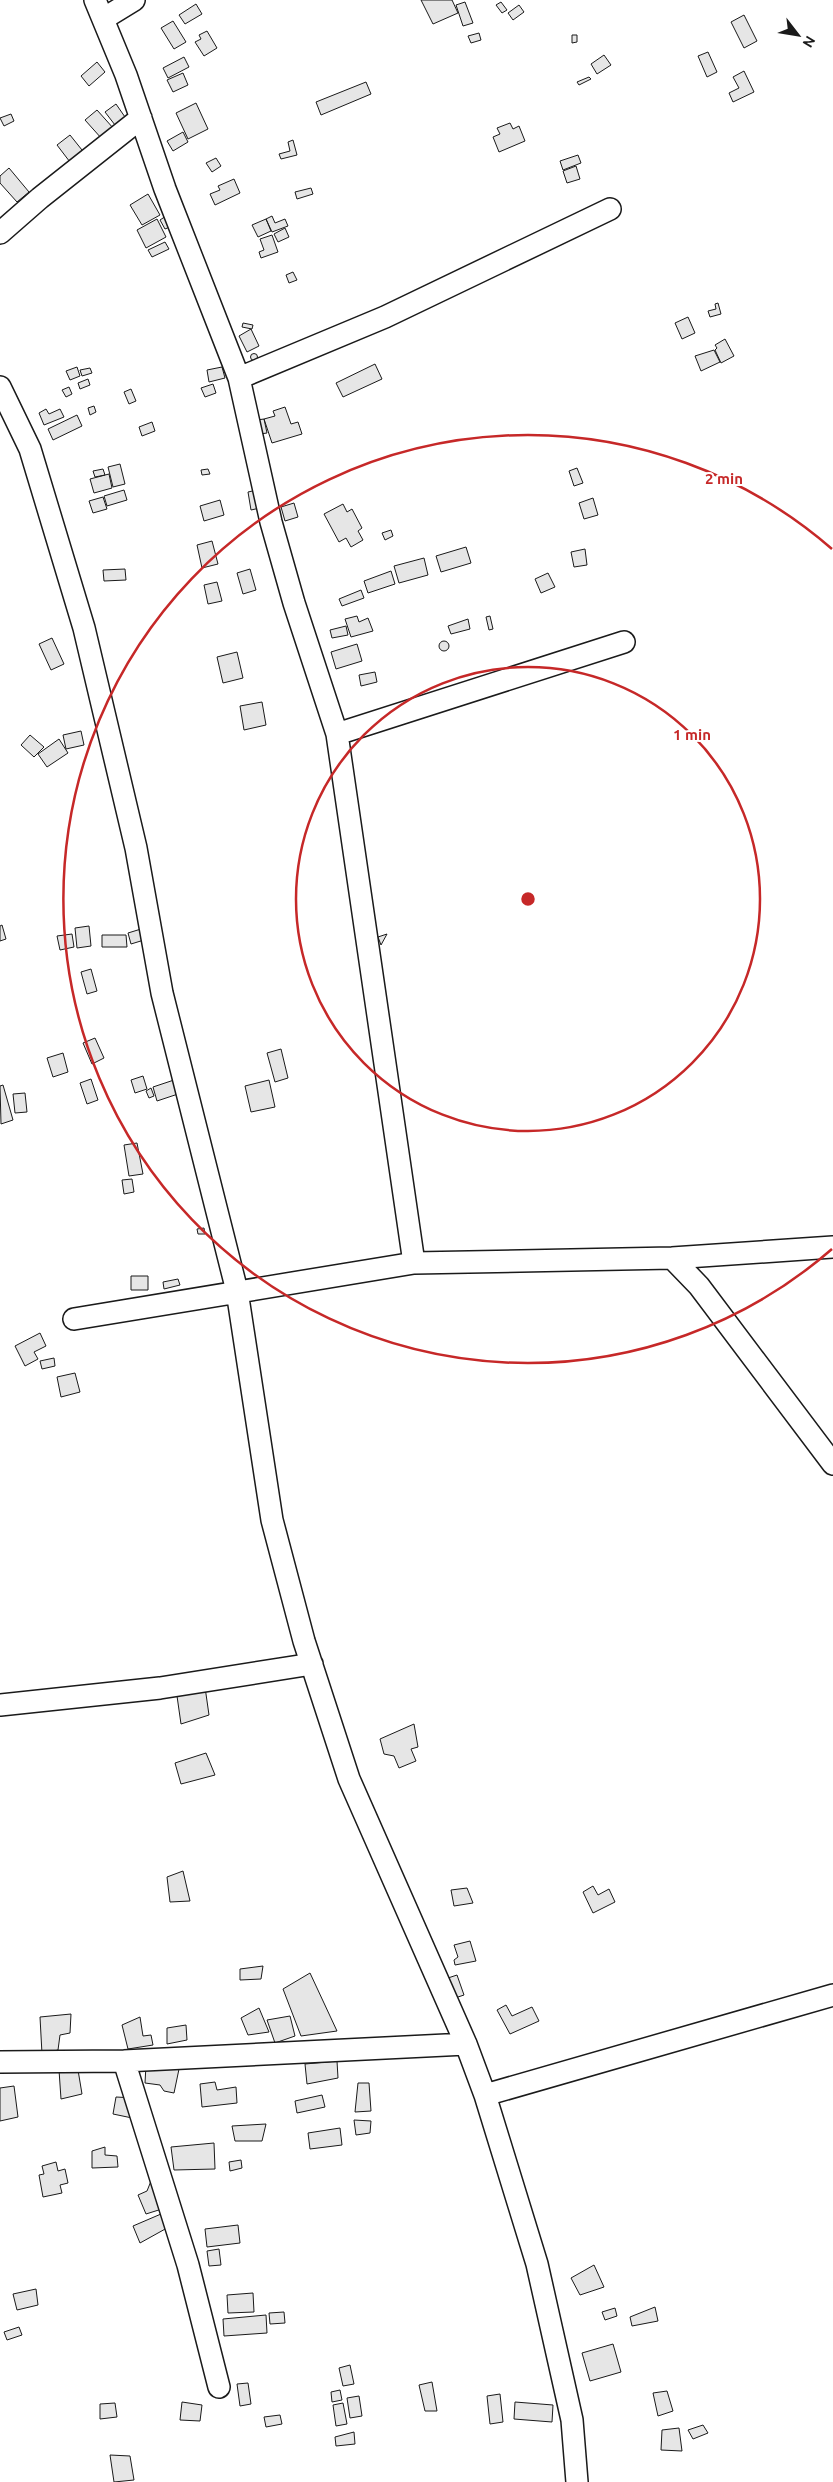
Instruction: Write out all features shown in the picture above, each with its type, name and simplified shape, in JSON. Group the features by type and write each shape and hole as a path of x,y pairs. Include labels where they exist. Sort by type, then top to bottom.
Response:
{"street":[{"path":"134,0 99,9 126,75 165,189 239,378 271,522 294,603 337,734 414,1263"},
{"path":"0,233 40,198 141,118"},
{"path":"239,378 385,317 610,209"},
{"path":"0,387 5,412 30,449 84,628 136,848 162,993 237,1291 272,1520 312,1664 349,1779 466,2044 485,2095 537,2264 572,2420 577,2482"},
{"path":"337,734 624,642"},
{"path":"74,1319 414,1263 672,1258 833,1247"},
{"path":"672,1258 699,1286 833,1464"},
{"path":"0,1705 160,1688 312,1664"},
{"path":"485,2095 833,1995"},
{"path":"0,2062 124,2061 466,2044"},
{"path":"124,2061 188,2265 219,2387"}],"building":[{"path":"421,0 452,0 458,13 433,24"},
{"path":"465,2 473,23 463,26 456,5"},
{"path":"501,2 507,10 502,13 496,5"},
{"path":"196,4 202,14 185,24 179,15"},
{"path":"519,5 524,12 513,20 508,13"},
{"path":"744,15 757,41 744,48 731,22"},
{"path":"173,21 186,42 174,49 161,28"},
{"path":"207,31 217,48 204,56 195,42 201,39 199,35"},
{"path":"479,33 481,40 471,43 468,36"},
{"path":"572,35 577,35 577,42 572,43"},
{"path":"708,52 717,72 707,77 698,56"},
{"path":"604,55 611,65 597,74 591,64"},
{"path":"184,57 189,67 168,78 163,68"},
{"path":"97,62 105,72 89,86 81,76"},
{"path":"744,71 754,92 733,102 729,93 739,88 733,77"},
{"path":"183,73 188,85 173,92 167,80"},
{"path":"589,77 591,79 579,85 577,82"},
{"path":"366,82 371,94 321,115 316,102"},
{"path":"196,103 208,129 188,139 176,113"},
{"path":"116,104 125,117 115,125 105,112"},
{"path":"97,110 114,129 102,139 85,120"},
{"path":"11,114 14,121 4,126 0,118"},
{"path":"510,123 513,129 519,126 525,141 499,152 493,137 500,134 497,128"},
{"path":"183,132 188,142 173,151 167,141"},
{"path":"70,135 86,155 73,166 57,145"},
{"path":"293,140 297,155 281,159 279,154 290,151 288,142"},
{"path":"578,155 581,163 563,170 560,161"},
{"path":"216,158 221,166 212,172 206,163"},
{"path":"576,166 580,179 567,183 563,171"},
{"path":"9,168 29,192 17,202 0,183 0,176"},
{"path":"234,179 240,193 215,205 210,194 220,190 218,186"},
{"path":"311,188 313,194 297,199 295,192"},
{"path":"148,194 160,215 142,225 130,205"},
{"path":"166,216 172,226 165,229 160,220"},
{"path":"272,216 275,223 285,219 288,226 272,232 266,219"},
{"path":"157,219 166,237 146,248 137,230"},
{"path":"266,219 271,231 258,237 252,225"},
{"path":"285,228 289,237 278,242 274,234"},
{"path":"272,235 278,252 261,258 259,252 264,250 260,239"},
{"path":"165,242 169,249 152,257 148,250"},
{"path":"293,272 297,280 289,283 286,275"},
{"path":"718,303 721,314 710,317 708,311 716,309 715,304"},
{"path":"688,317 695,333 682,339 675,323"},
{"path":"243,323 253,325 252,329 242,327"},
{"path":"251,329 259,346 247,352 239,336"},
{"path":"725,339 734,356 721,363 715,350 717,348 715,345"},
{"path":"714,350 720,362 701,371 695,356"},
{"path":"254,353 258,357 254,361 250,357"},
{"path":"375,364 382,379 343,397 336,383"},
{"path":"77,367 80,376 70,380 66,371"},
{"path":"222,367 225,378 209,382 207,370"},
{"path":"90,368 92,373 82,376 80,370"},
{"path":"88,379 90,385 80,389 78,383"},
{"path":"213,384 216,393 205,397 201,388"},
{"path":"69,387 72,394 66,397 62,390"},
{"path":"131,389 136,401 129,404 124,392"},
{"path":"94,406 96,412 90,415 88,408"},
{"path":"285,407 291,424 298,422 302,434 272,443 264,419 275,416 273,411"},
{"path":"46,409 49,414 60,409 64,417 44,425 39,413"},
{"path":"77,415 82,426 53,440 48,429"},
{"path":"264,419 267,433 253,435 250,421"},
{"path":"152,422 155,431 142,436 139,427"},
{"path":"120,464 125,484 113,487 108,467"},
{"path":"577,468 583,483 574,486 569,471"},
{"path":"103,469 105,475 95,477 93,471"},
{"path":"208,469 210,474 202,475 201,470"},
{"path":"109,474 112,488 94,493 90,479"},
{"path":"124,490 127,500 107,506 104,496"},
{"path":"257,490 260,508 251,510 248,492"},
{"path":"103,497 107,509 93,513 89,501"},
{"path":"593,498 598,515 584,519 579,503"},
{"path":"220,500 224,515 204,521 200,506"},
{"path":"294,503 298,517 285,521 281,507"},
{"path":"343,504 347,512 352,509 362,528 358,531 363,540 351,547 346,538 339,542 324,514"},
{"path":"391,530 393,536 385,540 382,533"},
{"path":"212,541 218,564 202,568 197,545"},
{"path":"466,547 471,563 441,572 436,556"},
{"path":"585,549 587,565 574,567 571,552"},
{"path":"424,558 428,575 399,583 394,566"},
{"path":"125,569 126,580 104,581 103,570"},
{"path":"250,569 256,590 243,594 237,573"},
{"path":"391,571 395,584 368,593 364,581"},
{"path":"548,573 555,587 541,593 535,579"},
{"path":"217,582 222,601 208,604 204,585"},
{"path":"361,590 364,598 342,606 339,599"},
{"path":"357,616 359,622 368,618 373,631 351,637 345,619"},
{"path":"490,616 493,629 489,630 486,617"},
{"path":"468,619 470,629 451,634 448,626"},
{"path":"346,626 348,635 332,638 330,630"},
{"path":"52,638 64,664 51,670 39,644"},
{"path":"444,641 449,646 444,651 439,646"},
{"path":"357,644 362,661 336,669 331,652"},
{"path":"237,652 243,678 223,683 217,657"},
{"path":"375,672 377,682 361,686 359,675"},
{"path":"262,702 266,725 244,730 240,706"},
{"path":"81,731 84,745 66,749 63,735"},
{"path":"30,735 44,747 34,757 21,745"},
{"path":"59,739 68,753 47,767 38,754"},
{"path":"2,925 6,939 0,941 0,926"},
{"path":"89,926 91,946 77,948 75,928"},
{"path":"141,929 144,940 131,944 128,933"},
{"path":"72,934 74,947 60,950 57,936"},
{"path":"387,934 381,945 378,937"},
{"path":"102,935 126,935 127,947 102,947"},
{"path":"91,969 97,991 87,994 81,972"},
{"path":"95,1038 104,1058 92,1064 83,1043"},
{"path":"281,1049 288,1078 275,1082 267,1053"},
{"path":"63,1053 68,1072 53,1077 47,1058"},
{"path":"143,1076 147,1089 135,1093 131,1080"},
{"path":"91,1079 98,1100 87,1104 80,1083"},
{"path":"177,1079 181,1093 157,1101 153,1087"},
{"path":"269,1080 275,1107 251,1112 245,1086"},
{"path":"3,1085 13,1120 1,1124 0,1086"},
{"path":"151,1088 154,1096 149,1098 146,1091"},
{"path":"25,1093 27,1112 15,1113 13,1094"},
{"path":"137,1143 143,1174 129,1176 124,1145"},
{"path":"132,1179 134,1192 124,1194 122,1180"},
{"path":"204,1228 205,1234 198,1234 197,1229"},
{"path":"131,1276 148,1276 148,1290 131,1290"},
{"path":"178,1279 180,1285 164,1289 163,1282"},
{"path":"40,1333 46,1346 34,1352 38,1359 25,1366 15,1346"},
{"path":"54,1358 55,1366 42,1369 40,1361"},
{"path":"75,1373 80,1392 61,1397 57,1377"},
{"path":"205,1687 209,1715 181,1724 177,1696"},
{"path":"414,1724 418,1747 411,1749 416,1761 399,1768 394,1756 384,1754 380,1739"},
{"path":"206,1753 215,1775 181,1784 175,1763"},
{"path":"183,1871 190,1901 170,1902 167,1877"},
{"path":"593,1886 598,1895 609,1889 615,1902 593,1913 583,1892"},
{"path":"467,1888 473,1903 454,1906 451,1890"},
{"path":"470,1941 476,1961 455,1965 454,1960 458,1957 454,1945"},
{"path":"263,1966 261,1979 240,1980 240,1969"},
{"path":"310,1973 337,2031 301,2036 283,1989"},
{"path":"457,1975 464,1995 452,1999 445,1979"},
{"path":"506,2005 512,2016 532,2007 539,2021 510,2034 497,2010"},
{"path":"259,2008 269,2032 248,2035 241,2018"},
{"path":"71,2014 70,2033 60,2035 58,2050 42,2054 40,2017"},
{"path":"290,2016 295,2036 275,2043 267,2020"},
{"path":"140,2017 143,2036 151,2035 153,2045 128,2049 122,2025"},
{"path":"186,2025 187,2040 167,2044 167,2028"},
{"path":"337,2061 338,2078 307,2084 305,2064"},
{"path":"146,2065 179,2069 174,2093 164,2091 160,2085 145,2083"},
{"path":"59,2070 78,2070 82,2094 61,2099"},
{"path":"215,2082 217,2090 236,2087 237,2103 202,2107 200,2084"},
{"path":"358,2083 369,2083 371,2111 355,2112"},
{"path":"14,2086 18,2117 0,2121 0,2088"},
{"path":"322,2095 325,2107 297,2113 295,2101"},
{"path":"116,2097 135,2098 137,2119 113,2114"},
{"path":"354,2120 371,2121 370,2133 356,2135"},
{"path":"266,2124 262,2141 235,2141 232,2126"},
{"path":"340,2128 342,2145 310,2149 308,2133"},
{"path":"214,2143 215,2169 174,2170 171,2147"},
{"path":"105,2147 105,2155 117,2156 118,2167 92,2168 92,2151"},
{"path":"241,2160 242,2168 230,2171 229,2162"},
{"path":"56,2162 58,2171 65,2169 68,2183 60,2185 62,2193 43,2197 39,2175 44,2174 42,2166"},
{"path":"151,2181 165,2208 146,2214 138,2195 147,2191"},
{"path":"161,2214 167,2228 140,2243 133,2226"},
{"path":"238,2225 240,2243 207,2247 205,2229"},
{"path":"219,2249 221,2265 209,2266 207,2251"},
{"path":"594,2265 604,2287 580,2295 571,2278"},
{"path":"36,2289 38,2305 17,2310 13,2294"},
{"path":"253,2293 254,2312 228,2313 227,2295"},
{"path":"655,2307 658,2321 632,2326 630,2317"},
{"path":"615,2308 617,2316 605,2320 602,2312"},
{"path":"284,2312 285,2323 270,2324 269,2313"},
{"path":"266,2315 267,2333 224,2336 223,2319"},
{"path":"19,2327 22,2335 7,2340 4,2332"},
{"path":"613,2344 621,2372 590,2381 582,2353"},
{"path":"350,2365 354,2384 343,2386 339,2368"},
{"path":"432,2382 437,2411 425,2411 419,2385"},
{"path":"248,2383 251,2404 240,2406 237,2384"},
{"path":"340,2390 342,2400 332,2402 331,2392"},
{"path":"667,2391 673,2411 658,2416 653,2393"},
{"path":"500,2394 503,2422 490,2424 487,2396"},
{"path":"359,2396 362,2416 350,2418 347,2398"},
{"path":"182,2402 202,2405 200,2421 180,2420"},
{"path":"515,2402 553,2405 552,2422 514,2419"},
{"path":"115,2403 117,2417 100,2419 100,2404"},
{"path":"343,2403 347,2424 336,2426 333,2405"},
{"path":"280,2415 282,2424 266,2427 264,2417"},
{"path":"703,2425 708,2433 693,2439 688,2430"},
{"path":"679,2428 682,2451 661,2450 662,2430"},
{"path":"354,2432 355,2444 336,2446 335,2437"},
{"path":"110,2455 130,2456 134,2480 114,2482"}]}
